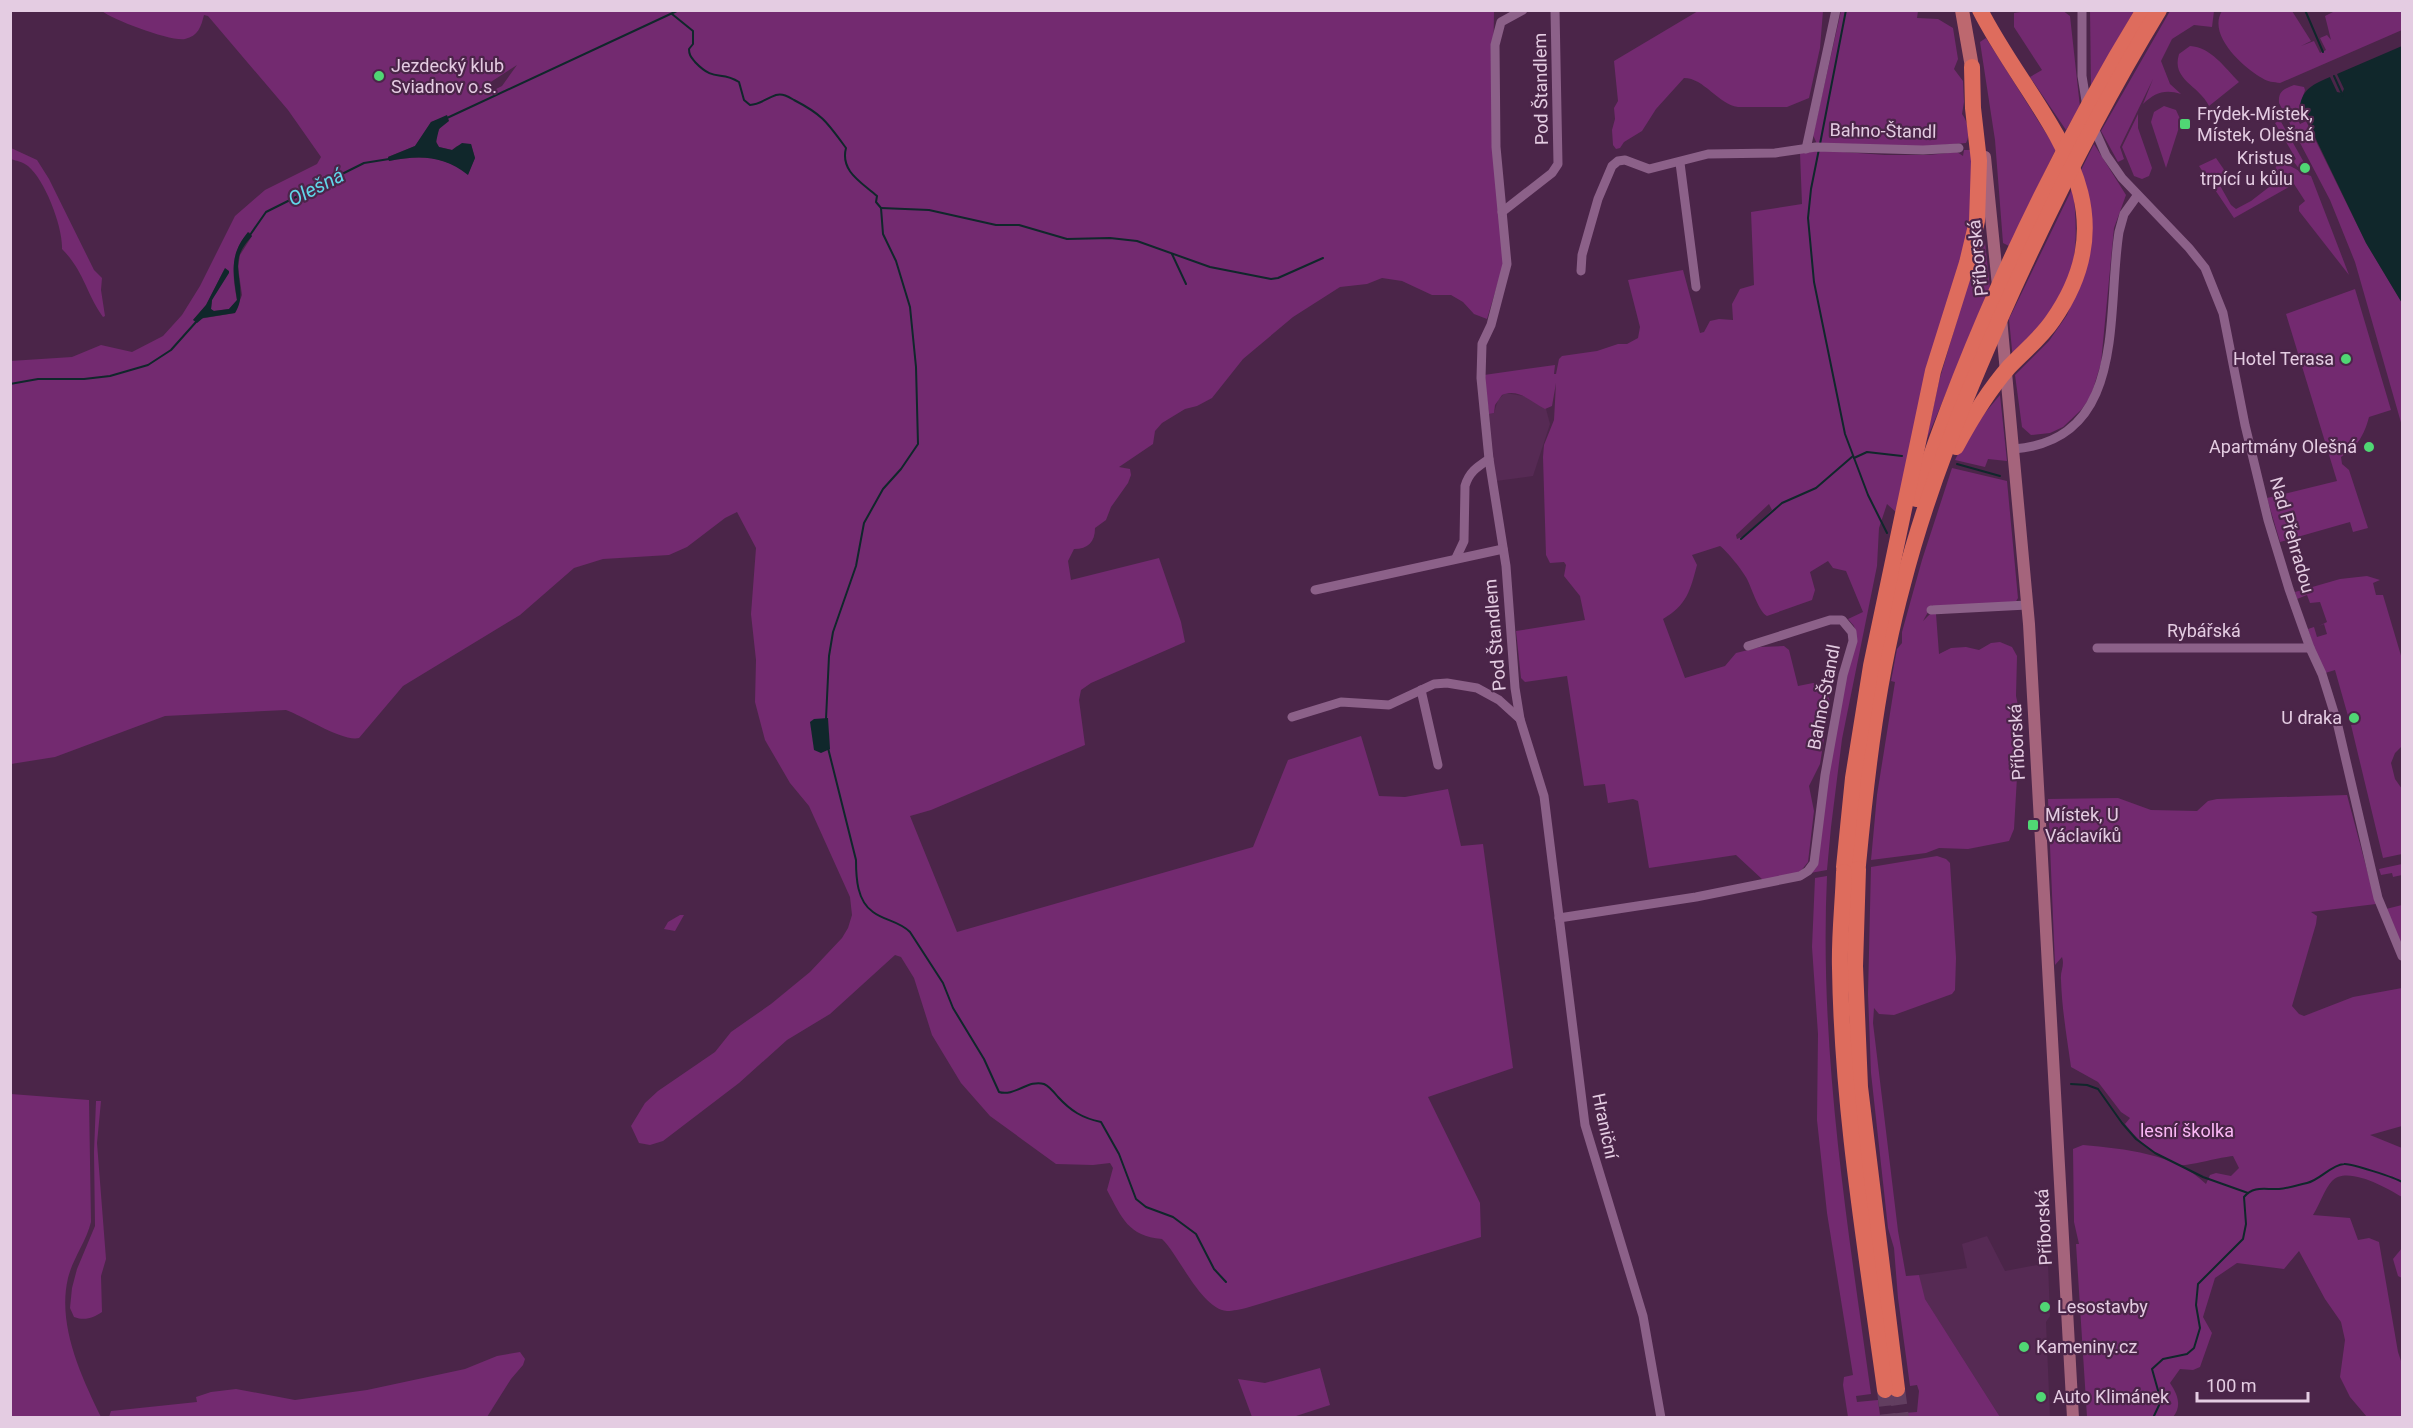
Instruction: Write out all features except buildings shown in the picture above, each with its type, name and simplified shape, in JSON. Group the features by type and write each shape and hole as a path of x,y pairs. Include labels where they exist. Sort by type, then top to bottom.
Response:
{"highway":[{"path":"1917,536 1943,472 1977,410 2009,367 2051,323 2065,300 2079,262 2083,235 2083,209 2074,169 2064,146 2015,71 1980,10"},
{"path":"1886,601 1931,453 2006,271 2071,139 2145,10"},
{"path":"1891,1389 1860,1203 1842,1020 1840,966 1851,868 1891,632 1917,536 1966,398 2048,214 2159,10"},
{"path":"1851,868 1853,778 1863,711 1933,370 1967,263 1977,221 1980,178 1972,67"}],"main road":[{"name":"Příborská","path":"1962,10 1972,67"},
{"name":"Příborská","path":"1967,10 1994,242 2027,605 2073,1418"}],"street":[{"name":"Pod Štandlem","path":"1523,10 1501,22 1495,45 1496,147 1507,264 1491,326 1482,344 1481,378 1489,459 1503,549 1520,719 1544,796 1549,835"},
{"name":"Pod Štandlem","path":"1502,212 1552,173 1558,164 1555,10"},
{"name":"Bahno-Štandl","path":"1815,148 1836,10"},
{"name":"Nad Přehradou","path":"2082,10 2082,64 2085,96 2100,144 2137,196 2189,248 2205,268 2223,313 2268,520 2337,722 2378,898 2403,956"},
{"name":"Bahno-Štandl","path":"1581,271 1582,255 1598,199 1612,166 1618,161 1625,160 1649,169 1680,163 1708,154 1775,153 1815,148 1923,150 1959,148"},
{"path":"1680,163 1696,287"},
{"path":"2014,449 2038,446 2070,430 2082,419 2096,398 2106,365 2119,232 2124,214 2137,196"},
{"path":"1456,558 1464,541 1467,477 1489,459"},
{"name":"Pod Štandlem","path":"1315,590 1503,549"},
{"path":"1931,610 2027,605"},
{"name":"Bahno-Štandl","path":"1559,918 1696,897 1800,876 1814,863 1825,775 1852,632 1842,620 1830,620 1748,646"},
{"name":"Rybářská","path":"2097,648 2310,648"},
{"name":"Pod Štandlem","path":"1292,717 1341,702 1389,705 1434,684 1447,683 1477,688 1499,700 1520,719"},
{"path":"1421,690 1438,765"},
{"name":"Hraniční","path":"1549,835 1585,1125 1643,1316 1661,1418"}],"shaded area":[{"path":"2402,46 2402,303 2366,243 2300,106 2304,95 2314,85 2330,77 2337,92 2342,93 2344,89 2337,74"},
{"path":"447,115 449,121 439,129 436,142 439,147 452,150 462,143 471,144 475,158 468,175 459,168 430,158 389,161 388,157 415,146 431,122"},
{"path":"248,232 252,236 239,257 240,299 235,313 203,318 197,323 193,320 206,305 225,268 229,273 212,300 211,309 214,311 229,309 237,300 235,256"},
{"path":"1505,393 1524,396 1546,409 1550,424 1533,476 1496,481 1489,414 1494,413 1498,400"},
{"path":"828,718 830,749 821,753 814,750 810,722 814,719"},
{"path":"1987,1236 2005,1271 2048,1263 2050,1316 2046,1322 2050,1417 2000,1417 1923,1296 1919,1275 1967,1268 1962,1244"}],"green space":[{"path":"2062,10 2070,16 2080,107 2066,130 2030,77 2042,70 2014,27 2014,13"},
{"path":"2090,10 2134,11 2091,86"},
{"path":"102,11 1494,11 1492,136 1505,259 1487,319 1474,314 1463,302 1451,295 1432,295 1402,281 1382,278 1367,284 1340,287 1293,317 1243,359 1212,398 1185,409 1162,423 1155,431 1153,444 1119,467 1130,469 1131,475 1128,483 1111,507 1106,520 1095,528 1090,544 1074,549 1068,561 1071,580 1159,558 1181,622 1185,642 1091,683 1081,690 1079,700 1085,745 931,810 910,816 957,932 1253,847 1288,760 1361,736 1379,796 1405,797 1448,789 1461,846 1483,844 1513,1068 1428,1097 1480,1203 1481,1237 1246,1308 1227,1311 1217,1308 1199,1292 1162,1239 1141,1234 1127,1224 1107,1190 1113,1168 1110,1163 1056,1164 990,1116 961,1083 932,1035 914,978 901,957 895,955 830,1014 787,1040 739,1083 663,1141 650,1145 639,1143 631,1126 645,1103 658,1091 715,1052 731,1032 771,1004 810,972 842,938 852,915 850,897 809,806 790,783 765,740 755,702 756,660 751,614 756,548 737,512 725,518 687,547 669,555 603,559 574,568 520,615 403,686 359,738 343,736 286,710 165,716 55,757 11,764 10,361 72,357 101,345 132,352 163,336 182,315 200,286 235,216 265,190 317,164 321,157 288,110 208,16 204,15 200,27 193,36 178,39 143,30","holes":["517,65 502,86 490,92 480,89","443,118 436,139 439,147 452,150 457,146 471,144 475,158 468,174 449,163 430,158 389,161 388,157 415,146 431,122","249,232 252,236 240,255 238,267 242,295 235,313 193,320 206,305 225,268 212,300 211,309 213,311 229,309 237,300 234,264 238,247"]},
{"path":"1698,11 1823,11 1820,48 1809,98 1787,107 1738,107 1724,101 1698,82 1684,78 1656,109 1642,131 1616,149 1613,145 1612,130 1615,119 1614,108 1618,101 1614,61"},
{"path":"1841,11 1918,11 1917,18 1938,19 1953,28 1958,59 1954,69 1963,81 1962,114 1969,132 1966,143 1907,148 1817,144 1813,135"},
{"path":"2170,11 2214,11 2212,27 2194,25 2172,39 2161,61 2170,84 2181,94 2160,93 2143,104 2153,79 2120,147 2124,159 2118,162 2101,131"},
{"path":"2222,11 2292,11 2311,41 2301,46 2314,41 2320,53 2326,50 2320,38 2327,35 2331,40 2325,16 2335,11 2402,11 2402,30 2280,83 2266,80 2254,73 2229,49 2219,30"},
{"path":"1986,38 2056,149 2009,246 2003,243 1995,140 1980,42"},
{"path":"2190,46 2198,47 2211,54 2239,82 2209,106 2179,70 2179,54"},
{"path":"2294,85 2304,87 2305,90 2300,106 2303,114 2297,118 2300,124 2306,121 2366,243 2402,303 2402,426 2355,262 2330,200 2279,103 2282,91"},
{"path":"2164,106 2176,110 2181,121 2166,168 2151,122 2154,112"},
{"path":"2138,114 2138,128 2152,168 2149,176 2142,179 2134,176 2122,147"},
{"path":"2280,120 2310,173 2301,171 2293,161 2296,159 2275,123"},
{"path":"2094,144 2126,195 2114,228 2101,363 2091,396 2081,410 2063,427 2050,433 2031,435 2022,427 2015,375 2049,341 2067,315 2083,275 2086,187 2081,170"},
{"path":"11,148 37,160 49,179 94,270 102,278 101,290 105,316 103,317 97,308 80,274 62,249 60,229 52,204 41,182 28,166 11,159"},
{"path":"1816,150 1885,155 1929,155 1957,152 1963,156 1964,150 1973,150 1969,232 1897,513 1887,504 1879,528 1877,566 1842,739 1827,870 1810,873 1842,692 1856,635 1854,626 1848,619 1863,612 1846,571 1833,568 1828,561 1810,572 1815,590 1812,600 1767,616 1758,605 1745,575 1720,546 1692,555 1697,565 1689,590 1682,603 1663,619 1685,678 1725,666 1736,653 1760,647 1784,646 1789,650 1798,686 1813,683 1826,691 1830,701 1820,764 1809,786 1814,811 1808,862 1800,872 1763,880 1736,855 1649,868 1638,801 1633,799 1608,803 1605,784 1584,786 1567,676 1525,682 1521,678 1516,631 1585,620 1580,596 1564,576 1566,565 1564,562 1550,563 1546,555 1543,457 1544,445 1554,420 1556,383 1552,406 1545,409 1525,397 1508,393 1502,395 1495,405 1494,413 1489,414 1484,375 1555,365 1554,374 1556,374 1559,359 1562,356 1627,344 1638,338 1640,327 1628,280 1683,270 1700,333 1704,332 1710,321 1733,320 1732,304 1740,289 1754,285 1751,212 1802,204 1800,153","holes":["1769,504 1772,510 1744,536 1737,539 1736,535"]},
{"path":"2216,158 2227,174 2218,182 2231,205 2236,209 2273,184 2274,171 2278,163 2311,176 2349,275 2299,211 2299,206 2305,201 2294,184 2234,218 2199,166"},
{"path":"2073,187 2076,233 2070,277 2053,312 2013,360 2009,319"},
{"path":"1981,239 1985,242 1990,288 1926,441 1939,381"},
{"path":"2355,289 2391,410 2369,417 2359,440 2341,457 2342,464 2349,470 2368,528 2353,532 2350,522 2280,542 2267,498 2337,481 2286,314"},
{"path":"2000,395 2007,461 1988,459 1985,467 1955,460 1969,432"},
{"path":"1952,468 2007,481 2018,598 2015,603 1935,608 1932,605 1923,621 1930,614 1936,614 1939,654 1951,648 1966,647 1979,650 1991,643 2000,642 2012,647 2017,656 2016,696 2019,710 2021,760 2017,777 2014,829 2009,841 1968,849 1939,848 1926,853 1871,860 1877,795 1895,682 1891,681 1897,649 1902,643 1902,632 1922,560"},
{"path":"2367,576 2380,580 2373,583 2376,595 2383,595 2402,659 2402,746 2395,753 2391,763 2395,779 2402,789 2402,854 2383,858 2351,725 2356,724 2353,715 2348,716 2335,670 2322,674 2308,629 2314,627 2317,637 2327,634 2324,624 2319,626 2327,622 2320,602 2310,603 2307,595 2297,599 2295,592 2340,579"},
{"name":"lesní školka","path":"2347,795 2376,904 2311,912 2317,916 2316,924 2292,1006 2304,1016 2353,997 2402,988 2402,1126 2370,1135 2402,1148 2402,1197 2367,1180 2347,1175 2332,1181 2313,1215 2350,1218 2358,1240 2369,1238 2379,1242 2402,1364 2402,1417 2367,1417 2350,1397 2340,1377 2345,1340 2341,1322 2325,1299 2299,1251 2284,1269 2237,1263 2215,1278 2203,1317 2212,1333 2200,1367 2193,1370 2180,1369 2170,1383 2178,1400 2173,1417 2087,1417 2076,1244 2079,1244 2074,1222 2073,1149 2083,1145 2115,1148 2165,1159 2130,1130 2125,1124 2130,1118 2121,1112 2098,1082 2071,1067 2062,1002 2062,957 2055,965 2048,799 2118,798 2151,810 2197,811 2208,801","holes":["2233,1156 2239,1168 2231,1176 2216,1173 2210,1175 2206,1184 2174,1163 2182,1165"]},
{"path":"1937,856 1950,863 1956,958 1955,990 1952,994 1894,1015 1879,1014 1874,1008 1873,1023 1898,1231 1906,1276 1919,1275 1925,1299 2000,1417 1848,1417 1843,1385 1844,1377 1853,1375 1827,1213 1817,1120 1818,1034 1812,947 1815,878 1827,876 1827,1006 1831,1071 1844,1200 1871,1394 1856,1396 1857,1402 1878,1400 1880,1415 1917,1412 1919,1391 1917,1385 1910,1386 1894,1248 1888,1228 1871,1073 1868,994 1871,867"},
{"path":"2402,864 2402,875 2393,877 2392,873 2381,875 2379,869"},
{"path":"2402,905 2402,951 2386,909"},
{"path":"684,915 675,931 664,929 668,922"},
{"path":"11,1094 89,1100 91,1222 68,1278 65,1296 68,1332 73,1350 101,1417 11,1417"},
{"path":"96,1101 101,1101 97,1143 106,1259 101,1276 102,1312 82,1319 74,1317 70,1308 77,1269 95,1226"},
{"path":"2402,1248 2402,1278 2398,1276 2393,1259"},
{"path":"520,1352 525,1359 523,1365 511,1379 487,1417 109,1417 111,1411 197,1402 196,1397 211,1392 236,1389 295,1400 367,1390 465,1369 497,1356"},
{"path":"1320,1368 1330,1405 1293,1417 1252,1417 1238,1379 1265,1383"}],"waterway":[{"name":"Olešná","path":"447,118 679,10"},
{"path":"1820,144 1846,10"},
{"name":"Olešná","path":"2305,10 2323,52"},
{"path":"672,14 693,31 693,44 689,51 695,62 708,72 739,82 744,100 750,105 776,95 783,95 812,110 829,125 846,148 845,156 849,170 877,196 876,202 881,208 883,234 896,261 910,307 916,367 918,444 901,469 883,489 864,523 856,566 833,632 829,656 826,719"},
{"name":"Olešná","path":"2334,76 2343,96"},
{"path":"1819,149 1808,218 1814,282 1845,434 1868,495 1887,533"},
{"name":"Olešná","path":"250,235 266,212 364,163 389,159"},
{"path":"881,208 929,210 996,225 1019,225 1067,239 1110,238 1137,241 1210,267 1271,279 1323,258"},
{"path":"1172,254 1186,284"},
{"name":"Olešná","path":"10,384 38,379 84,379 110,376 148,365 171,350 196,322"},
{"path":"1854,458 1867,452 1902,456"},
{"path":"1741,539 1782,503 1816,488 1853,456"},
{"path":"1957,464 2000,476"},
{"path":"828,748 856,860 857,881 864,902 878,915 910,932 943,983 953,1008 984,1059 999,1092 1005,1093 1033,1084 1044,1084 1072,1110 1101,1122 1119,1154 1136,1199 1146,1207 1173,1217 1196,1234 1214,1269 1226,1282"},
{"path":"2071,1084 2087,1085 2098,1089 2136,1139 2155,1153 2203,1177 2248,1193"},
{"path":"2153,1418 2161,1401 2152,1369 2163,1359 2187,1354 2194,1348 2200,1328 2196,1305 2198,1284 2243,1239 2246,1224 2244,1197 2248,1193 2256,1189 2283,1189 2307,1183 2344,1164 2373,1171 2402,1182"}],"tunnel":[{"path":"1897,1389 1901,1418"},
{"path":"1885,1390 1888,1418"}],"place":[{"name":"Jezdecký klub Sviadnov o.s.","path":"379,76"},
{"name":"Frýdek-Místek, Místek, Olešná","path":"2185,124"},
{"name":"Kristus trpící u kůlu","path":"2305,168"},
{"name":"Hotel Terasa","path":"2346,359"},
{"name":"Apartmány Olešná","path":"2369,447"},
{"name":"U draka","path":"2354,718"},
{"name":"Místek, U Václavíků","path":"2033,825"},
{"name":"Lesostavby","path":"2045,1307"},
{"name":"Kameniny.cz","path":"2024,1347"},
{"name":"Auto Klimánek","path":"2041,1397"}]}
